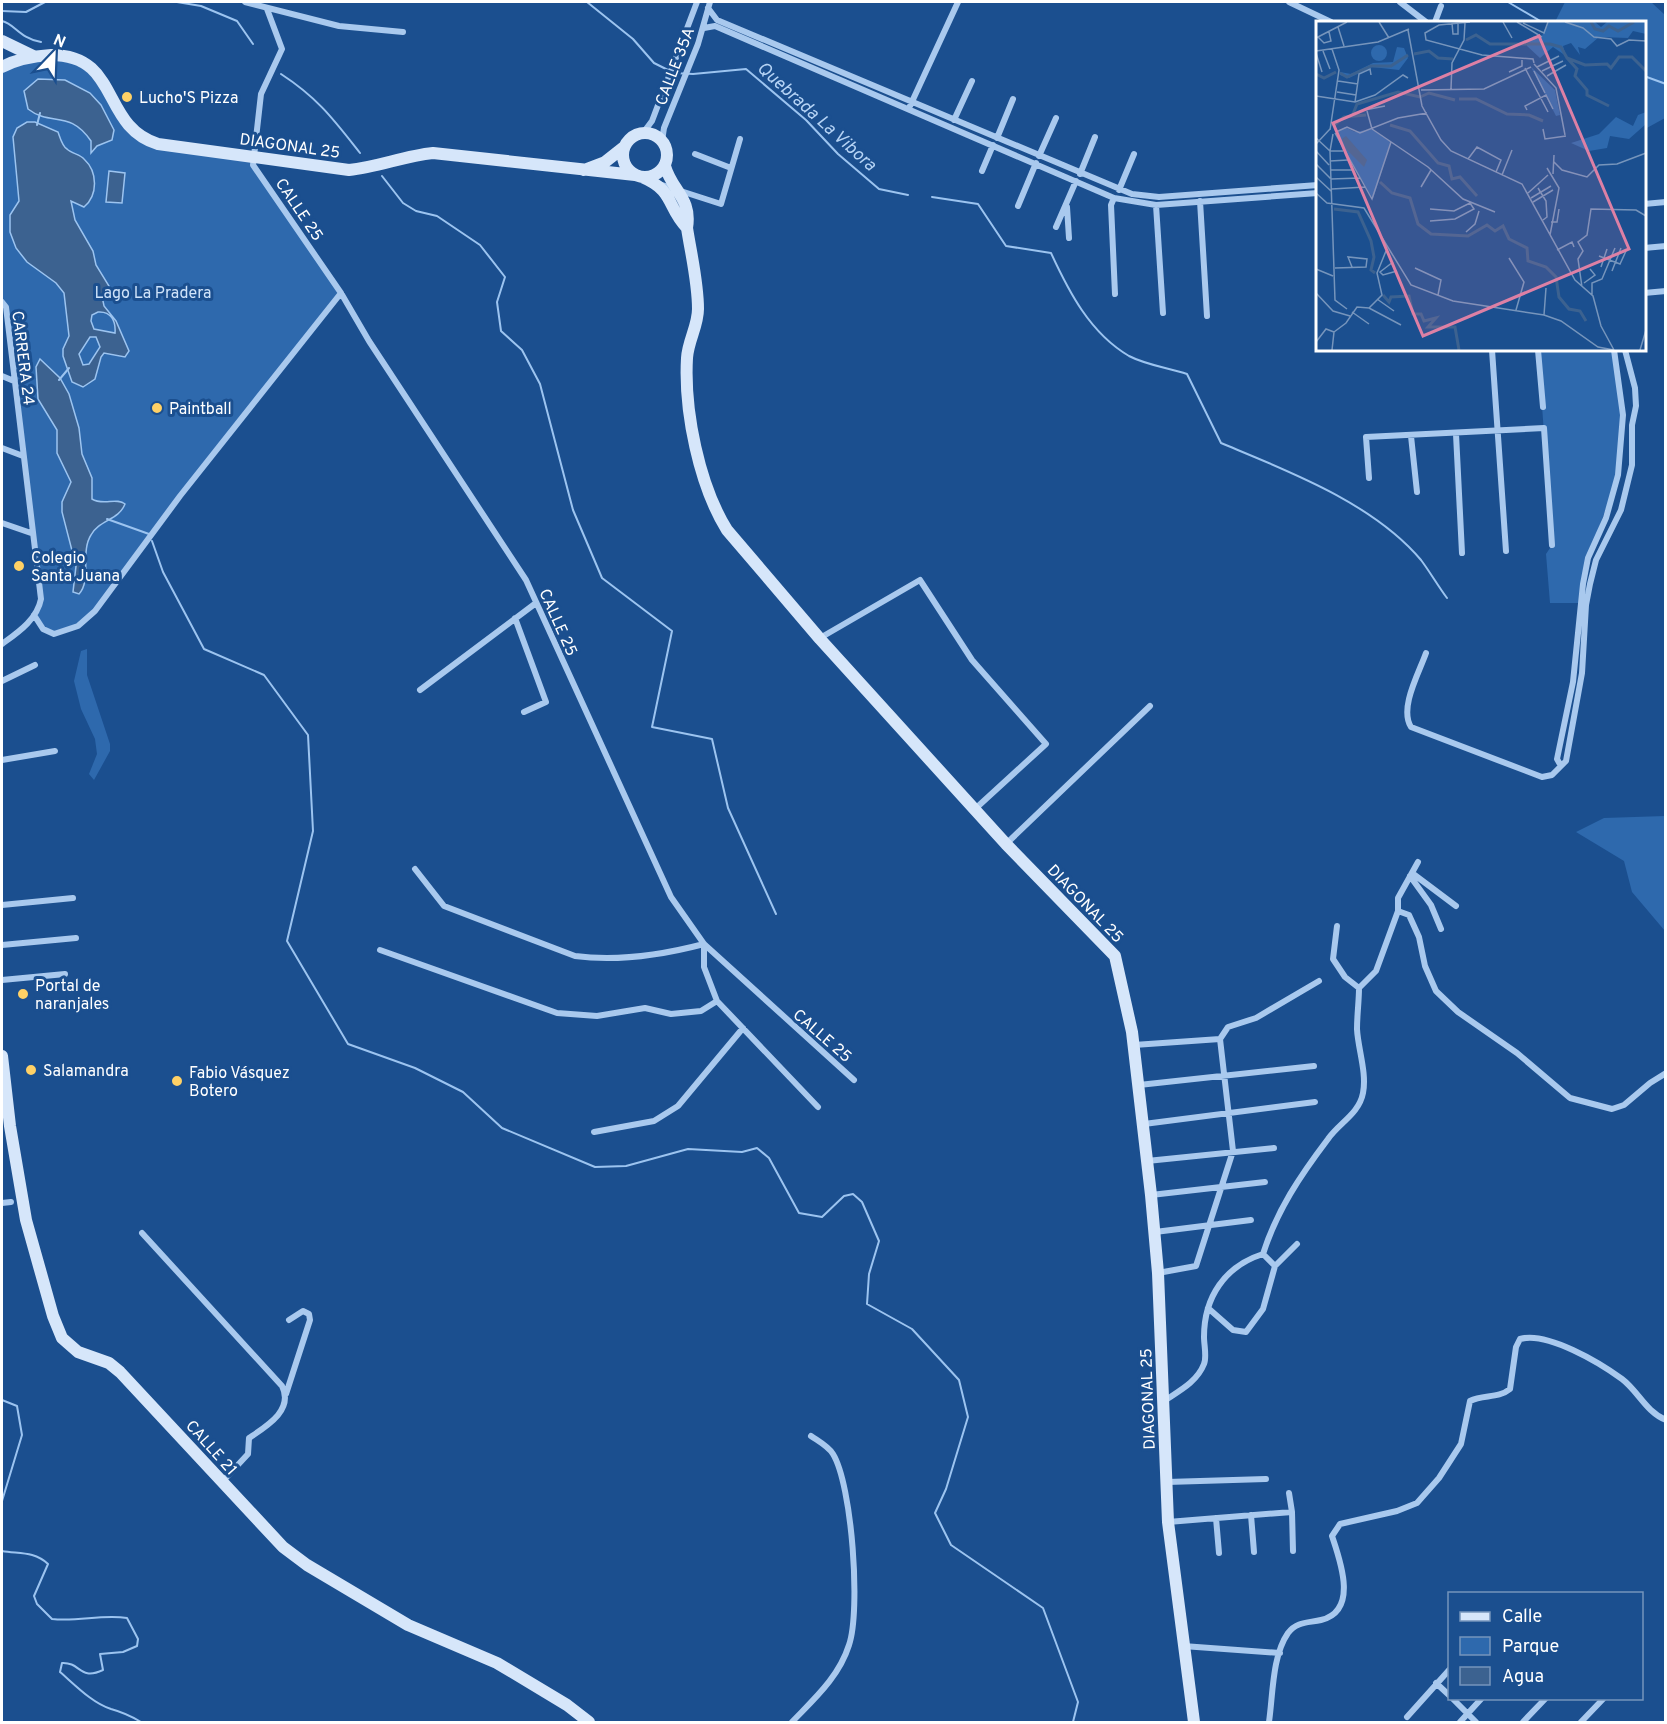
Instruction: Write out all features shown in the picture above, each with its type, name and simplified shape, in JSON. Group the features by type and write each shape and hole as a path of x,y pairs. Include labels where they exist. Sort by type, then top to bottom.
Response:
{"street":[{"path":"245,2 339,26 403,32"},
{"name":"CALLE 35A","path":"643,133 652,120 685,39 697,2"},
{"path":"910,105 958,2"},
{"path":"1289,2 1329,21"},
{"path":"1400,2 1425,21"},
{"path":"709,5 717,20 1114,198 1156,205 1316,193"},
{"name":"CALLE 35A","path":"662,141 664,128 704,28 709,5"},
{"path":"1435,21 1441,6"},
{"path":"252,157 261,94 282,49 267,9"},
{"path":"704,28 715,26 910,105 954,120 1119,190 1159,197 1316,185"},
{"path":"2,41 36,56"},
{"path":"2,41 4,51 2,65"},
{"name":"DIAGONAL 25","path":"2,65 36,56 54,55 69,57 95,70 124,121 140,138 158,144 349,170 408,155 440,153 638,176 656,183 664,190 672,202 675,216 687,228"},
{"path":"954,120 972,81"},
{"path":"997,138 1013,99"},
{"path":"1039,156 1056,118"},
{"path":"650,133 662,141 667,153 665,166 655,175 638,176 625,166 624,147 632,137 650,133"},
{"path":"1080,174 1095,138"},
{"path":"656,183 721,204 740,139"},
{"path":"982,171 993,145"},
{"name":"DIAGONAL 25","path":"581,170 605,162 624,147"},
{"path":"695,154 731,168"},
{"path":"1119,190 1134,154"},
{"name":"CALLE 25","path":"252,157 254,165 341,293 369,340 526,580 671,897 704,944 854,1080"},
{"path":"1018,206 1036,164"},
{"name":"DIAGONAL 25","path":"665,166 676,189 684,199 689,214 687,228 698,298 698,313 687,357 688,396 699,460 719,518 727,531 820,639 1006,844 1115,956 1126,995 1134,1046 1155,1232 1168,1522 1194,1722"},
{"path":"1056,227 1076,181"},
{"path":"1114,198 1111,205 1115,294"},
{"path":"1200,201 1207,316"},
{"path":"1646,204 1665,202"},
{"path":"1066,204 1069,238"},
{"path":"1156,205 1163,313"},
{"path":"1646,248 1665,246"},
{"path":"1646,293 1665,291"},
{"path":"2,644 34,615 43,629 54,634 68,631 95,611 180,496 341,293"},
{"name":"CARRERA 24","path":"2,302 6,307 40,599 34,615"},
{"path":"1492,351 1506,551"},
{"path":"1538,351 1543,407"},
{"path":"1560,766 1557,759 1573,682 1583,584 1588,558 1617,487 1623,415 1614,351"},
{"path":"1426,653 1407,706 1406,720 1411,727 1542,777 1552,774 1566,761 1580,682 1590,584 1596,560 1618,518 1630,477 1635,388 1625,351"},
{"path":"2,376 14,381"},
{"path":"1623,415 1634,414"},
{"path":"1369,477 1366,437 1544,428 1552,545"},
{"path":"1456,434 1462,553"},
{"path":"1411,436 1417,492"},
{"path":"2,448 23,456"},
{"path":"1606,518 1618,518"},
{"path":"2,523 31,533"},
{"path":"820,639 920,580 972,660 1046,744 975,809"},
{"path":"420,690 536,603"},
{"path":"515,618 546,702 524,712"},
{"path":"2,681 35,665"},
{"path":"1006,844 1150,706"},
{"path":"2,760 55,751"},
{"path":"1263,1254 1279,1210 1302,1173 1333,1131 1344,1124 1360,1102 1364,1091 1357,1029 1359,987 1376,971 1398,911 1398,898 1418,862"},
{"path":"415,870 444,906 575,956 593,958 664,955 704,944 704,967 717,1001 818,1107"},
{"path":"1411,875 1456,906"},
{"path":"1411,875 1431,905 1441,929"},
{"path":"2,906 73,898"},
{"path":"1398,911 1409,915 1413,922 1419,937 1425,966 1436,991 1458,1012 1517,1053 1570,1098 1612,1109 1624,1105 1665,1073"},
{"path":"1337,926 1333,959 1345,976 1359,987"},
{"path":"2,945 76,938"},
{"path":"380,950 566,1014 597,1016 645,1008 671,1014 701,1011 717,1001"},
{"path":"2,980 65,974"},
{"path":"1158,1273 1196,1266 1233,1151 1220,1039 1228,1027 1256,1017 1319,981"},
{"path":"594,1132 654,1121 678,1106 743,1028"},
{"path":"1134,1046 1220,1039"},
{"name":"CALLE 21","path":"2,1056 6,1127 26,1220 53,1316 62,1338 78,1352 109,1364 120,1372 283,1547 307,1565 408,1626 497,1663 567,1705 589,1722"},
{"path":"1139,1085 1314,1066"},
{"path":"1143,1124 1316,1102"},
{"path":"1147,1161 1274,1148"},
{"path":"1151,1195 1265,1182"},
{"path":"2,1203 11,1202"},
{"path":"1155,1232 1251,1220"},
{"path":"142,1233 282,1386 286,1394"},
{"path":"1208,1308 1233,1330 1246,1332 1263,1310 1275,1266 1297,1244"},
{"path":"1263,1254 1275,1266"},
{"path":"1164,1401 1196,1378 1205,1363 1204,1335 1208,1308 1225,1274 1252,1257 1263,1254"},
{"path":"221,1482 248,1454 249,1438 271,1424 282,1411 310,1320 309,1314 303,1311 289,1320"},
{"path":"1269,1722 1280,1653 1291,1629 1299,1623 1332,1616 1342,1604 1344,1588 1332,1536 1333,1531 1340,1524 1397,1511 1417,1503 1439,1478 1461,1444 1470,1401 1478,1397 1497,1396 1510,1389 1516,1347 1521,1338 1530,1336 1550,1341 1581,1355 1623,1380 1644,1404 1665,1420"},
{"path":"792,1722 838,1671 850,1644 854,1611 855,1575 846,1504 838,1471 832,1453 811,1436"},
{"path":"1167,1482 1266,1479"},
{"path":"1289,1493 1293,1551"},
{"path":"1168,1522 1292,1512"},
{"path":"1251,1515 1254,1552"},
{"path":"1216,1518 1219,1553"},
{"path":"1183,1646 1280,1653"},
{"path":"1407,1717 1448,1670"},
{"path":"1436,1683 1448,1694"},
{"path":"1454,1700 1476,1722"},
{"path":"1460,1722 1480,1700"},
{"path":"1523,1722 1544,1700"},
{"path":"1581,1722 1602,1700"}],"green space":[{"path":"1565,2 1651,2 1665,15 1665,118 1646,128 1646,21 1556,21"},
{"name":"Lago La Pradera","path":"78,60 140,138 252,157 254,165 341,293 180,496 95,611 78,626 48,633 34,615 39,606 6,307 2,302 2,67 15,61"},
{"path":"1538,351 1614,351 1622,403 1618,475 1588,558 1580,603 1550,603 1546,554 1552,545"},
{"path":"87,649 87,675 110,744 110,751 94,780 89,774 97,754 95,739 81,709 74,681 81,651"},
{"path":"1666,816 1665,931 1632,892 1624,861 1576,832 1604,818"}],"water":[{"path":"38,79 65,80 90,93 101,105 114,130 112,140 97,146 91,153 91,141 75,125 44,117 28,109 24,91"},
{"path":"27,122 35,122 58,132 64,146 89,164 94,177 94,190 89,202 84,207 71,201 75,220 93,251 96,265 109,286 103,301 104,306 116,321 129,351 125,357 104,353 95,379 83,387 72,382 63,356 63,349 69,336 64,293 56,283 27,262 16,248 10,232 10,215 19,201 13,137 17,128","holes":["98,312 106,313 112,318 115,333 94,329 91,321 92,315","90,337 96,337 100,347 89,364 83,365 79,354"]},
{"path":"109,171 125,173 122,203 106,202"},
{"path":"40,359 60,378 69,394 79,428 82,454 92,478 92,499 101,502 118,501 125,504 118,513 99,526 91,535 86,549 85,581 79,594 73,592 76,566 62,512 62,502 71,482 57,453 57,430 38,399 36,367"}],"waterway":[{"name":"Quebrada La Vibora","path":"2,11 26,12 45,2"},
{"path":"177,2 201,6 237,21 253,44"},
{"name":"Quebrada La Vibora","path":"587,2 633,39 654,63 674,73 693,74 746,69 806,120 838,154 879,189 908,195"},
{"path":"1508,2 1540,21"},
{"path":"2,21 27,37 41,42"},
{"path":"281,74 315,101 360,153"},
{"path":"1646,77 1666,84"},
{"path":"37,125 40,113"},
{"path":"382,176 403,203 416,211 437,216 480,245 505,277 497,302 501,331 522,350 540,384 573,510 602,578 672,631 652,727 712,739 728,808 776,914"},
{"name":"Quebrada La Vibora","path":"932,197 978,204 1006,246 1051,253 1073,297 1092,324 1115,347 1136,359 1187,374 1221,443 1301,477 1354,505 1379,522 1421,560 1447,598"},
{"path":"59,380 69,368"},
{"path":"107,519 149,534"},
{"path":"152,541 163,572 204,649 264,675 308,735 313,831 287,941 348,1044 415,1068 463,1092 502,1128 595,1167 626,1166 688,1149 742,1152 757,1148 769,1158 799,1213 822,1217 844,1196 853,1194 862,1202 879,1241 869,1274 867,1304 912,1329 959,1380 968,1417 946,1489 935,1513 951,1545 1043,1608 1078,1702 1073,1722"},
{"path":"2,1400 17,1406 22,1435 2,1501"},
{"path":"2,1551 32,1555 48,1564 34,1596 37,1604 52,1619 127,1618 138,1639 137,1646 123,1652 100,1654 103,1670 95,1673 84,1672 68,1663 62,1663 60,1672 97,1702 141,1722"}],"place":[{"name":"Lucho'S Pizza","path":"127,97"},
{"name":"Paintball","path":"157,408"},
{"name":"Colegio Santa Juana","path":"19,566"},
{"name":"Portal de naranjales","path":"23,994"},
{"name":"Salamandra","path":"31,1070"},
{"name":"Fabio Vásquez Botero","path":"177,1081"}]}
